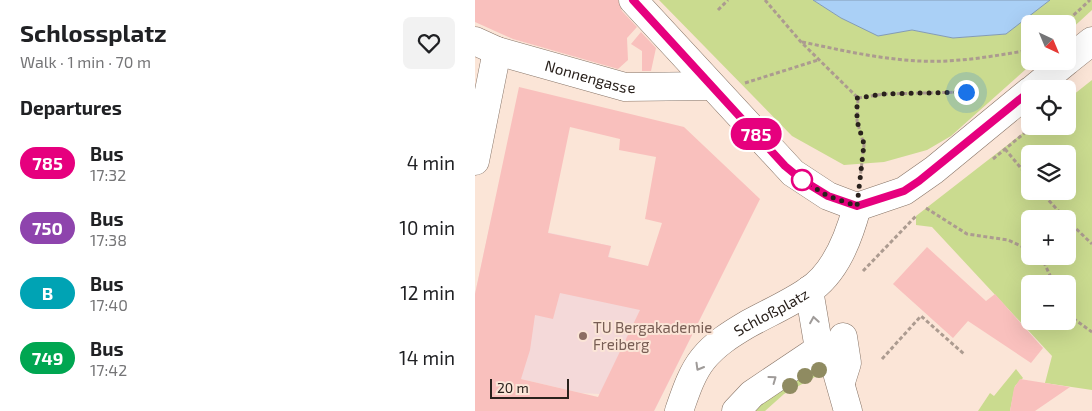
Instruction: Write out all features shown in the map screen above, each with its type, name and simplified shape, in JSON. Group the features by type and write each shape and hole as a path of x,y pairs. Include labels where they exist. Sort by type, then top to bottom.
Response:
{"street":[{"path":"633,0 713,89 793,173 828,196 857,206 904,191 934,170 1021,98"},
{"path":"1076,54 1092,41"},
{"path":"475,161 486,46"},
{"name":"Nonnengasse","path":"486,46 625,87 713,89"},
{"path":"1044,80 1056,70"},
{"name":"Schloßplatz","path":"679,411 689,383 703,359 723,339 809,290 826,274 840,253 851,227 857,206"},
{"path":"809,290 831,343 831,359 837,369 848,411"},
{"path":"736,411 752,394 831,343"}],"path":[{"path":"718,10 728,0"},
{"path":"765,0 801,42 857,98 857,121 864,144 857,206"},
{"path":"1074,15 1090,0"},
{"path":"801,42 868,56 921,61 983,58 1021,52"},
{"path":"713,89 819,60"},
{"path":"857,98 884,94 966,92 976,106"},
{"path":"1015,160 1021,168"},
{"path":"1048,200 1058,210"},
{"path":"859,275 925,207 967,234 1007,240 1021,246"},
{"path":"1076,229 1092,244"},
{"path":"882,359 921,316 964,354"},
{"path":"1076,320 1092,332"}],"shaded area":[{"name":"TU Bergakademie Freiberg","path":"491,220 611,246 609,257 718,283 654,411 634,411 599,394 581,393 521,379 475,411 475,294"}],"green space":[{"path":"659,0 813,0 841,18 878,35 912,30 953,38 1006,34 1021,22 1021,70 1025,70 951,136 927,150 884,162 844,165 792,136"},
{"path":"1050,0 1092,0 1092,10 1076,25 1076,15 1031,15"},
{"path":"1092,80 1092,390 1045,383 1052,356 1028,330 1076,330 1076,275 1021,275 1021,323 932,227 916,225 916,216 1021,135 1076,135 1076,93"},
{"path":"820,364 824,372 784,394 765,411 752,411 762,400"},
{"path":"1016,369 1023,378 1015,386 1010,411 978,411 990,393 994,396"}],"water":[{"path":"813,0 1050,0 1031,15 1021,15 1021,22 1006,34 953,38 912,30 878,36 841,18"}],"building":[{"path":"475,0 618,0 622,11 637,27 627,38 628,60 618,69 513,39 475,22"},
{"path":"641,32 656,48 651,71 642,71 642,51 631,44"},
{"path":"519,87 684,127 760,199 654,411 475,411 475,294","holes":["570,127 620,139 619,150 656,157 645,219 662,223 648,266 608,257 611,246 548,233","560,293 640,310 598,397 521,379 530,350 535,315 553,319"]},
{"path":"927,247 986,301 995,294 1021,323 1021,330 1027,330 1043,348 1031,363 968,321 953,338 893,284"},
{"path":"1020,379 1070,387 1035,411 1010,411 1014,388"}],"bus line":[{"name":"785","path":"633,0 785,166 802,180 828,196 857,206 904,191 934,170 1021,98"}],"place":[{"name":"TU Bergakademie Freiberg","path":"583,336"}],"route":[{"path":"802,180 828,196 857,206 864,144 857,121 857,98 884,94 966,92"}]}
